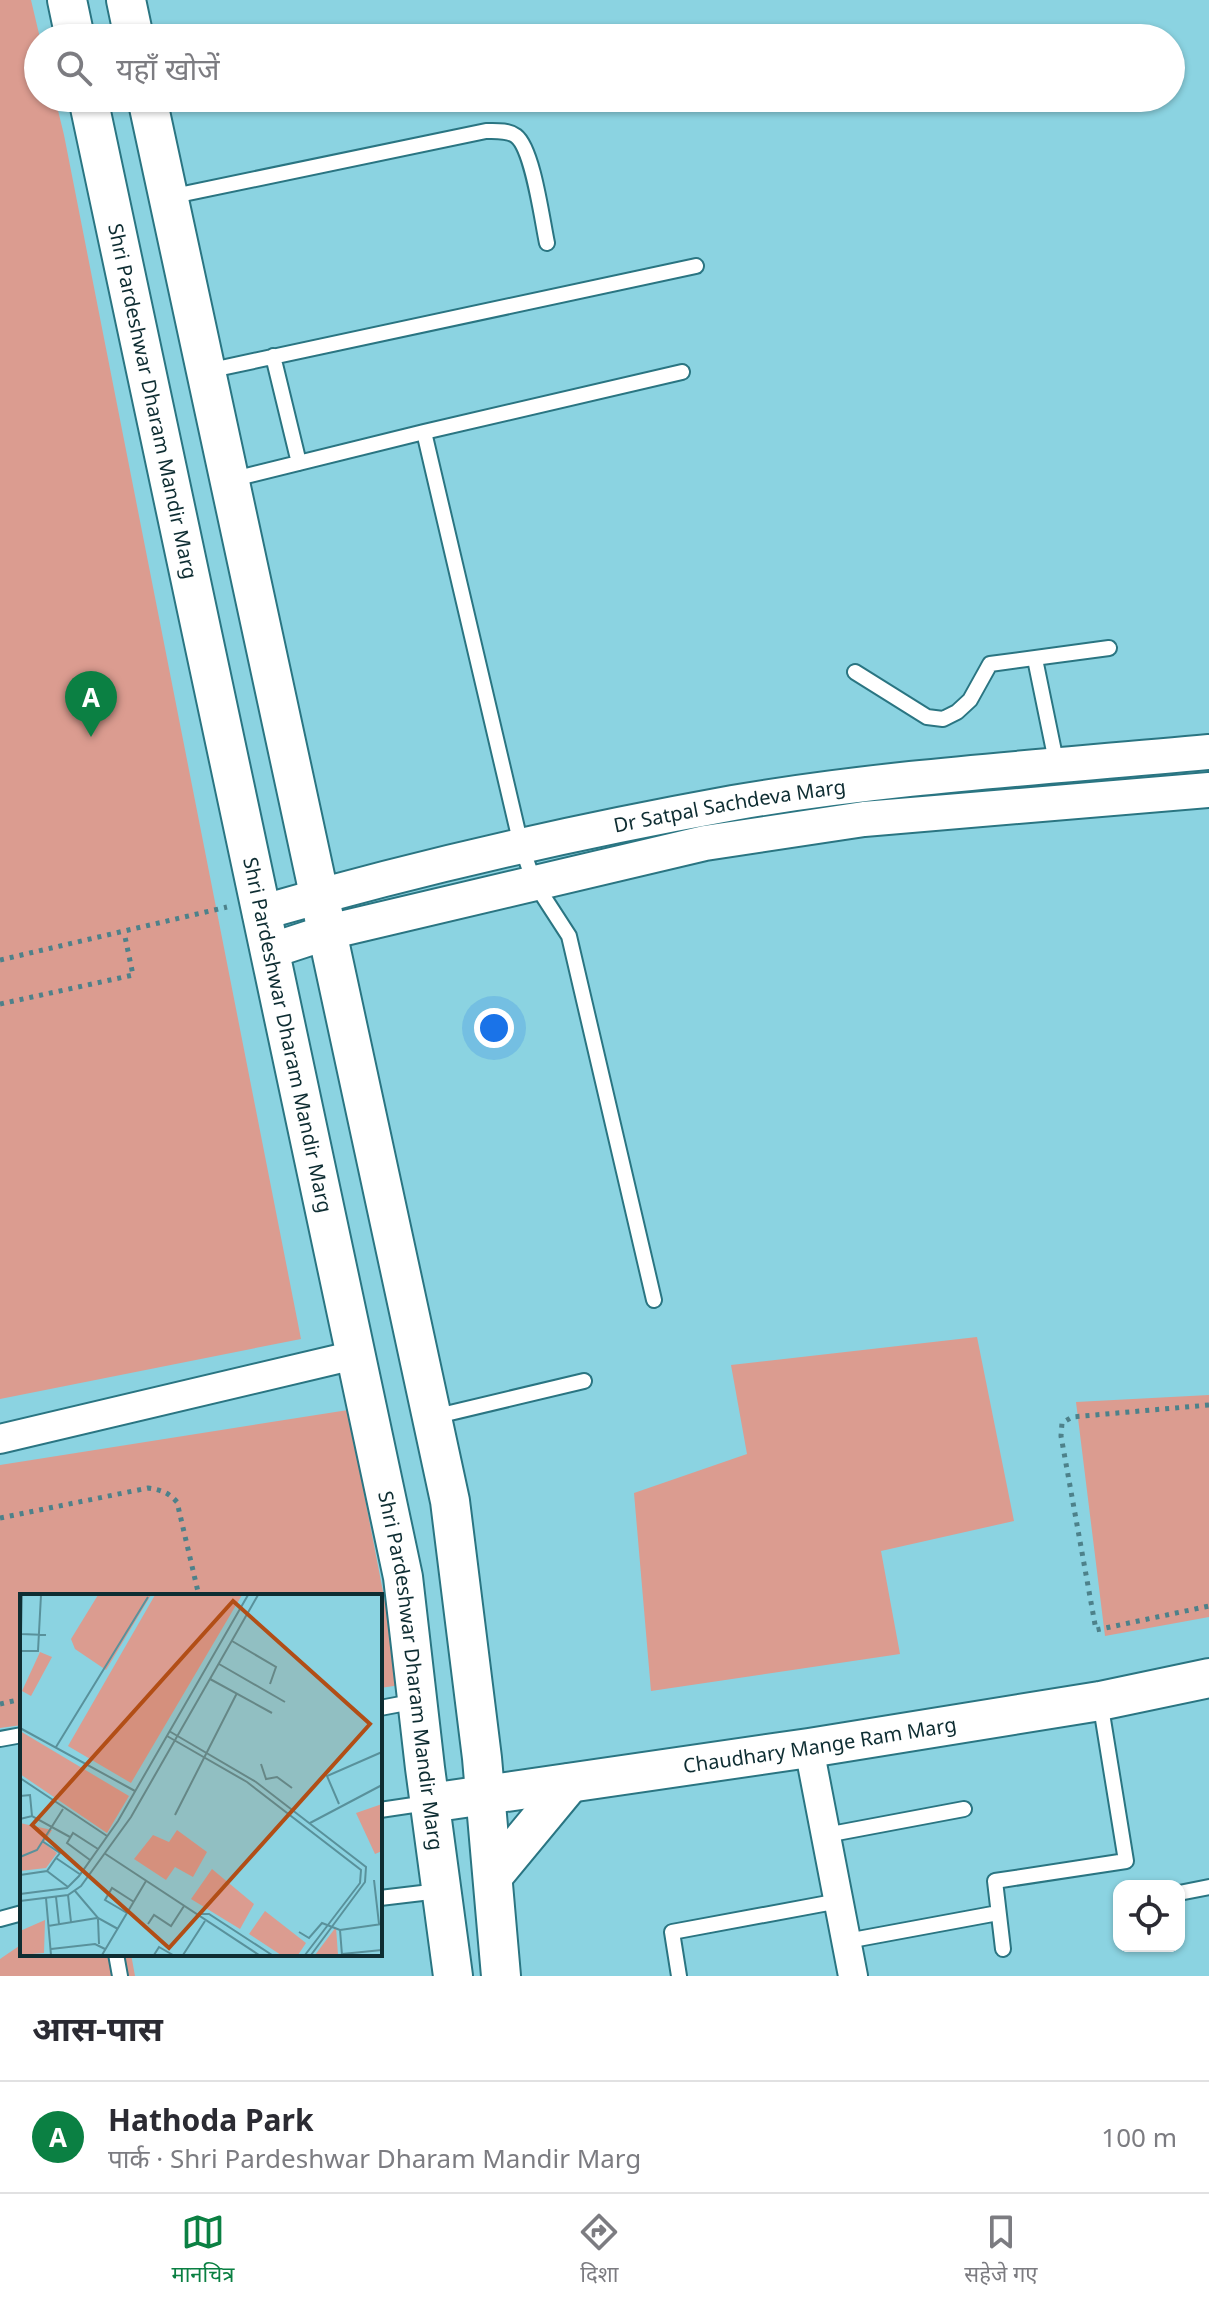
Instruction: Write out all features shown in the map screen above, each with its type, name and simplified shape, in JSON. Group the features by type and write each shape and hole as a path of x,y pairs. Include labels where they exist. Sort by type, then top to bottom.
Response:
{"main road":[{"path":"67,0 72,24"},
{"path":"126,0 131,24"},
{"name":"Shri Pardeshwar Dharam Mandir Marg","path":"91,112 403,1577 453,1976"},
{"path":"150,112 450,1501 486,1796 501,1976"},
{"name":"Chaudhary Mange Ram Marg","path":"430,1803 809,1748 1100,1701 1209,1678"},
{"path":"493,1876 570,1783"}],"street":[{"name":"Dr Satpal Sachdeva Marg","path":"259,906 319,896 521,845 734,803 908,779 1209,752"},
{"path":"270,951 328,932 705,843 864,819 1209,790"},
{"path":"0,1439 355,1355"},
{"path":"809,1748 853,1976"}],"lane":[{"path":"168,197 486,131 502,131 515,134 527,149 547,243"},
{"path":"206,371 696,266"},
{"path":"273,356 299,463"},
{"path":"230,480 682,372"},
{"path":"424,432 521,845 534,882 569,936 654,1300"},
{"path":"855,672 927,717 943,719 970,700 990,664 1109,648"},
{"path":"1035,659 1058,766"},
{"path":"432,1417 584,1381"},
{"path":"382,1708 417,1700"},
{"path":"1003,1949 995,1881 1126,1861 1100,1701"},
{"path":"0,1739 20,1735"},
{"path":"382,1810 430,1803"},
{"path":"826,1835 964,1809"},
{"path":"1185,1892 1209,1887"},
{"path":"382,1898 442,1891"},
{"path":"679,1976 672,1932 839,1901"},
{"path":"847,1941 998,1913"},
{"path":"0,1919 20,1914"},
{"path":"116,1956 120,1976"}],"path":[{"path":"0,960 259,906"},
{"path":"0,1004 133,975 124,932"},
{"path":"1209,1405 1072,1417 1062,1423 1061,1436 1096,1630 1209,1606"},
{"path":"0,1518 148,1488 161,1490 177,1502 199,1594"},
{"path":"0,1704 20,1699"}],"shaded area":[{"path":"0,0 31,0 37,24 24,24 24,112 58,112 64,135 301,1339 0,1399"},
{"path":"977,1337 1014,1521 881,1551 900,1654 651,1691 634,1493 747,1454 731,1365"},
{"path":"1209,1395 1209,1617 1105,1636 1076,1402"},
{"path":"348,1410 401,1685 382,1688 382,1594 20,1594 20,1725 0,1728 0,1465"},
{"path":"20,1945 20,1956 131,1956 135,1976 0,1976 0,1959"}],"place":[{"name":"Hathoda Park","path":"91,737"}]}
